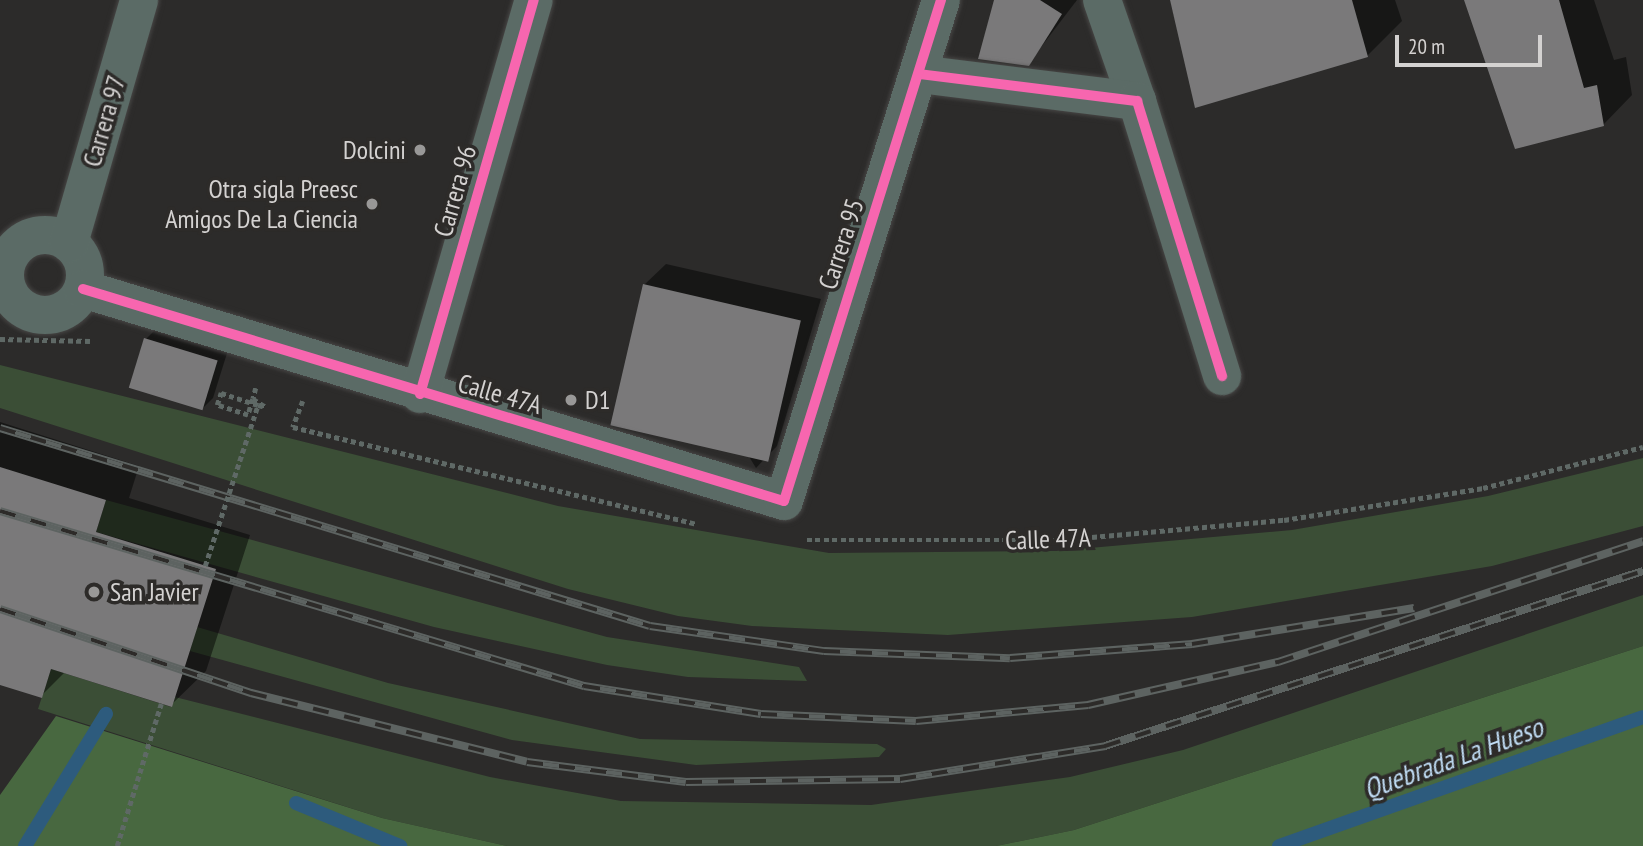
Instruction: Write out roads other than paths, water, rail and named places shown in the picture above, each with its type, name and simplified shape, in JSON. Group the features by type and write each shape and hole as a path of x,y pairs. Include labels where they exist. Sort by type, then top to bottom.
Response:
{"street":[{"name":"Carrera 97","path":"69,243 139,0"},
{"name":"Carrera 96","path":"420,394 534,0"},
{"name":"Carrera 95","path":"784,501 942,0"},
{"path":"1102,0 1137,101 1222,376"},
{"path":"919,74 1137,101"},
{"path":"41,235 69,243 80,256 83,289 63,311 17,313 5,278 8,250 41,235"},
{"name":"Calle 47A","path":"83,289 420,394 784,501"}],"waterway":[{"path":"25,846 106,714"},
{"name":"Quebrada La Hueso","path":"1279,846 1643,717"},
{"name":"Quebrada La Hueso","path":"296,803 400,846"}],"railway":[{"path":"0,428 650,626 824,651 1010,658 1192,644 1414,608"},
{"path":"0,511 584,686 761,714 916,721 1088,705 1278,662 1643,541"},
{"path":"0,609 251,693 527,762 686,782 900,779 1105,746 1643,571"}],"place":[{"name":"Dolcini","path":"420,150"},
{"name":"Otra sigla Preesc Amigos De La Ciencia","path":"372,204"},
{"name":"D1","path":"571,400"},
{"name":"San Javier","path":"94,592"}]}
